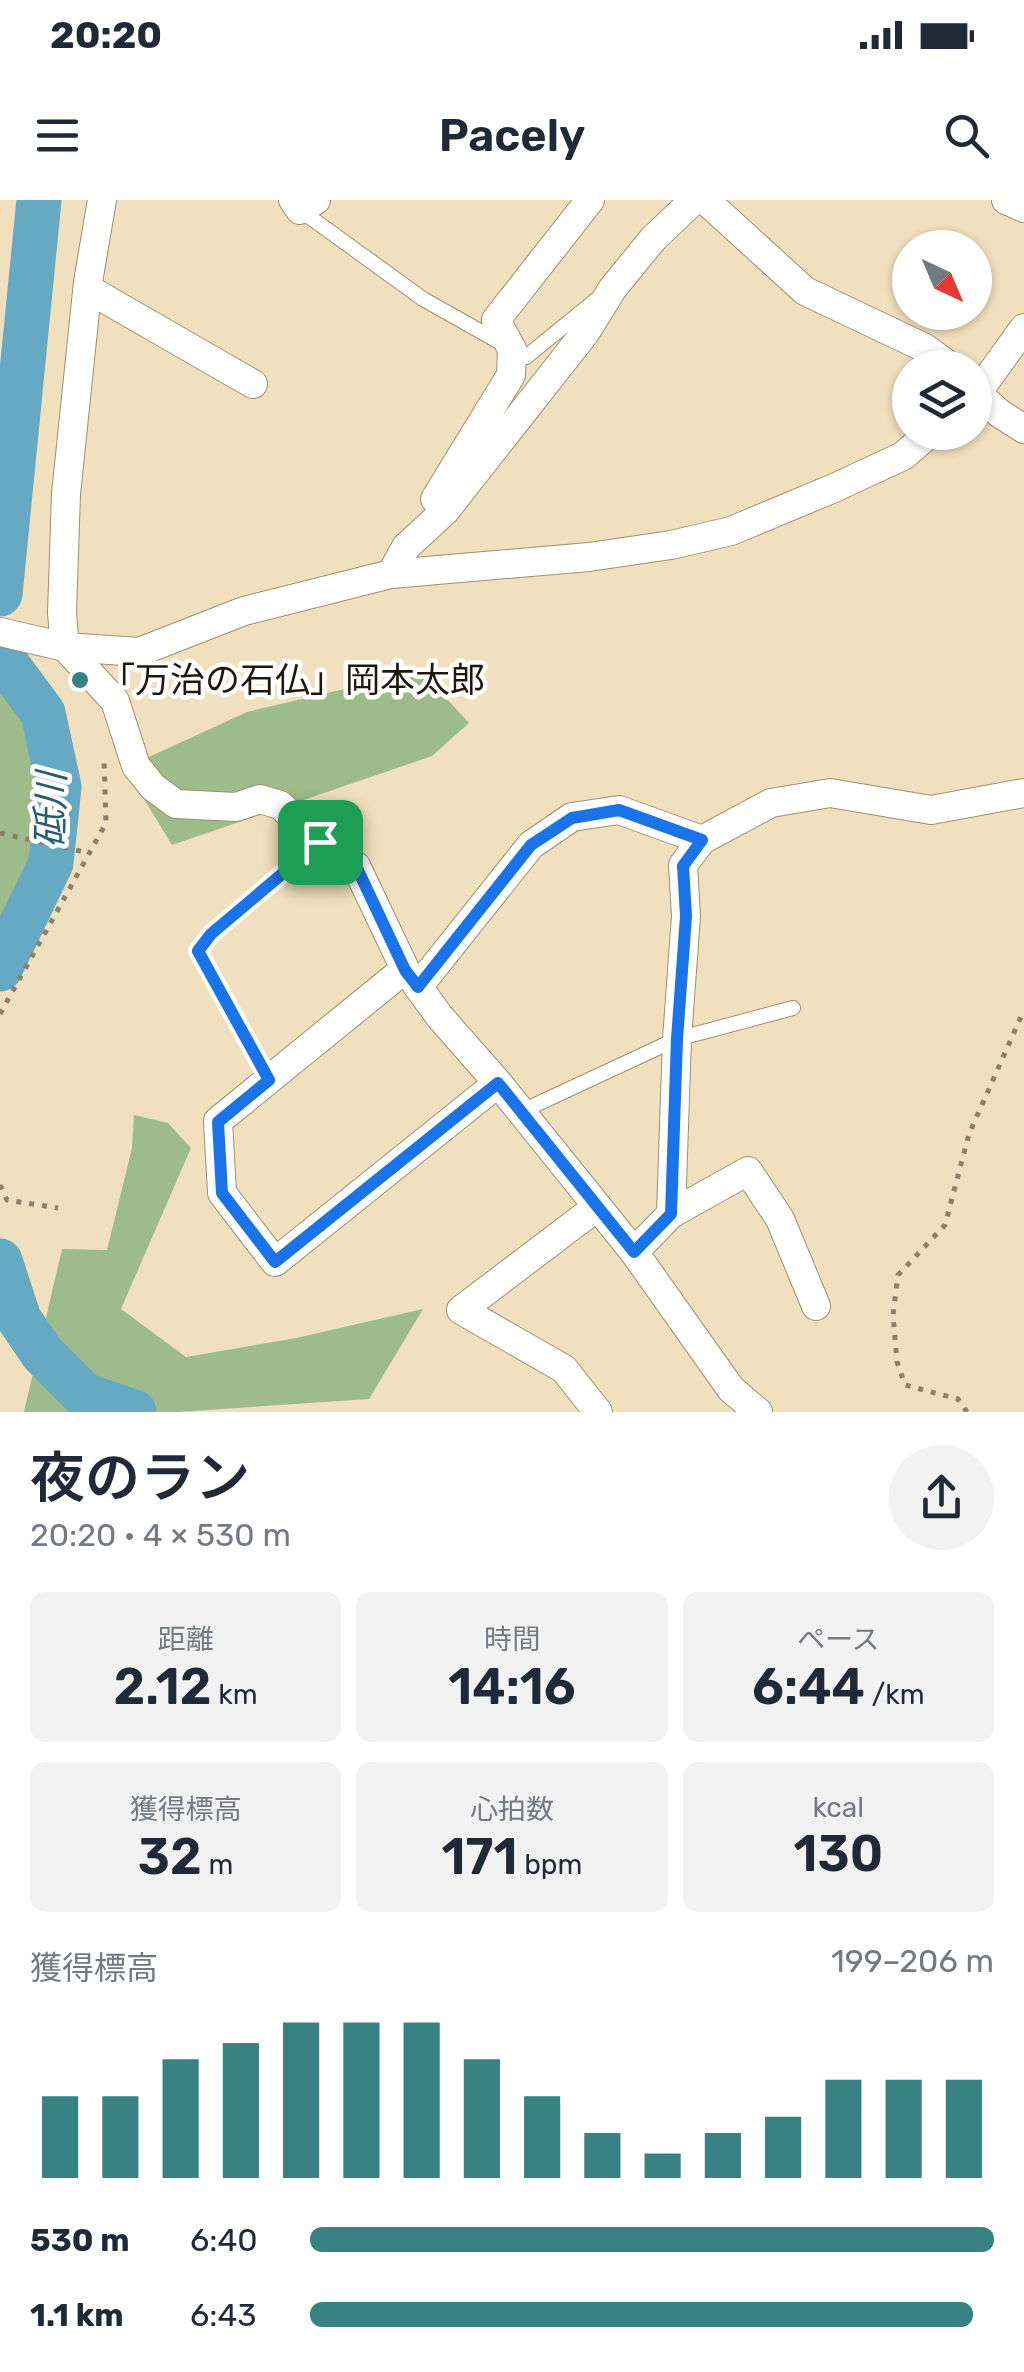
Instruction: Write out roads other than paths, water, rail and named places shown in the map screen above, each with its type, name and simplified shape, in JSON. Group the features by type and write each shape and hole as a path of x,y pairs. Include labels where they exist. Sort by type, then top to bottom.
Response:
{"street":[{"path":"58,645 66,494 88,288 102,200"},
{"path":"391,574 511,375 512,349 496,320 590,200"},
{"path":"406,547 445,511 585,333 612,288 652,239 694,200"},
{"path":"705,200 805,291 928,350"},
{"path":"1006,200 1024,208"},
{"path":"88,288 253,384"},
{"path":"992,372 1024,328"},
{"path":"992,405 1024,428"},
{"path":"0,632 58,645 139,652 244,611 391,574 589,557 731,531 834,488 910,450"},
{"path":"58,645 115,701 136,766 152,787 176,804 236,807 260,800 280,805 320,842 356,866 411,978 634,1252 731,1388 758,1412"},
{"path":"671,1214 686,916 683,866 702,840 772,803 830,793 931,810 1024,793"},
{"path":"498,1083 275,1262 222,1193 218,1122 269,1080 411,978 531,845 572,818 619,810 702,840"},
{"path":"634,1252 671,1214 748,1171 780,1219 816,1306"},
{"path":"597,1207 462,1310 564,1369 598,1412"}],"lane":[{"path":"303,203 422,298 526,356 612,288"},
{"path":"269,1080 198,951 211,934 320,842"},
{"path":"520,1112 677,1039 792,1008"}],"waterway":[{"name":"砥川","path":"0,594 39,200"},
{"name":"砥川","path":"0,655 43,713 59,787 51,863 0,969"},
{"name":"砥川","path":"0,1261 19,1319 42,1353 84,1395 134,1412"}],"place":[{"name":"「万治の石仏」岡本太郎","path":"80,680"}]}
